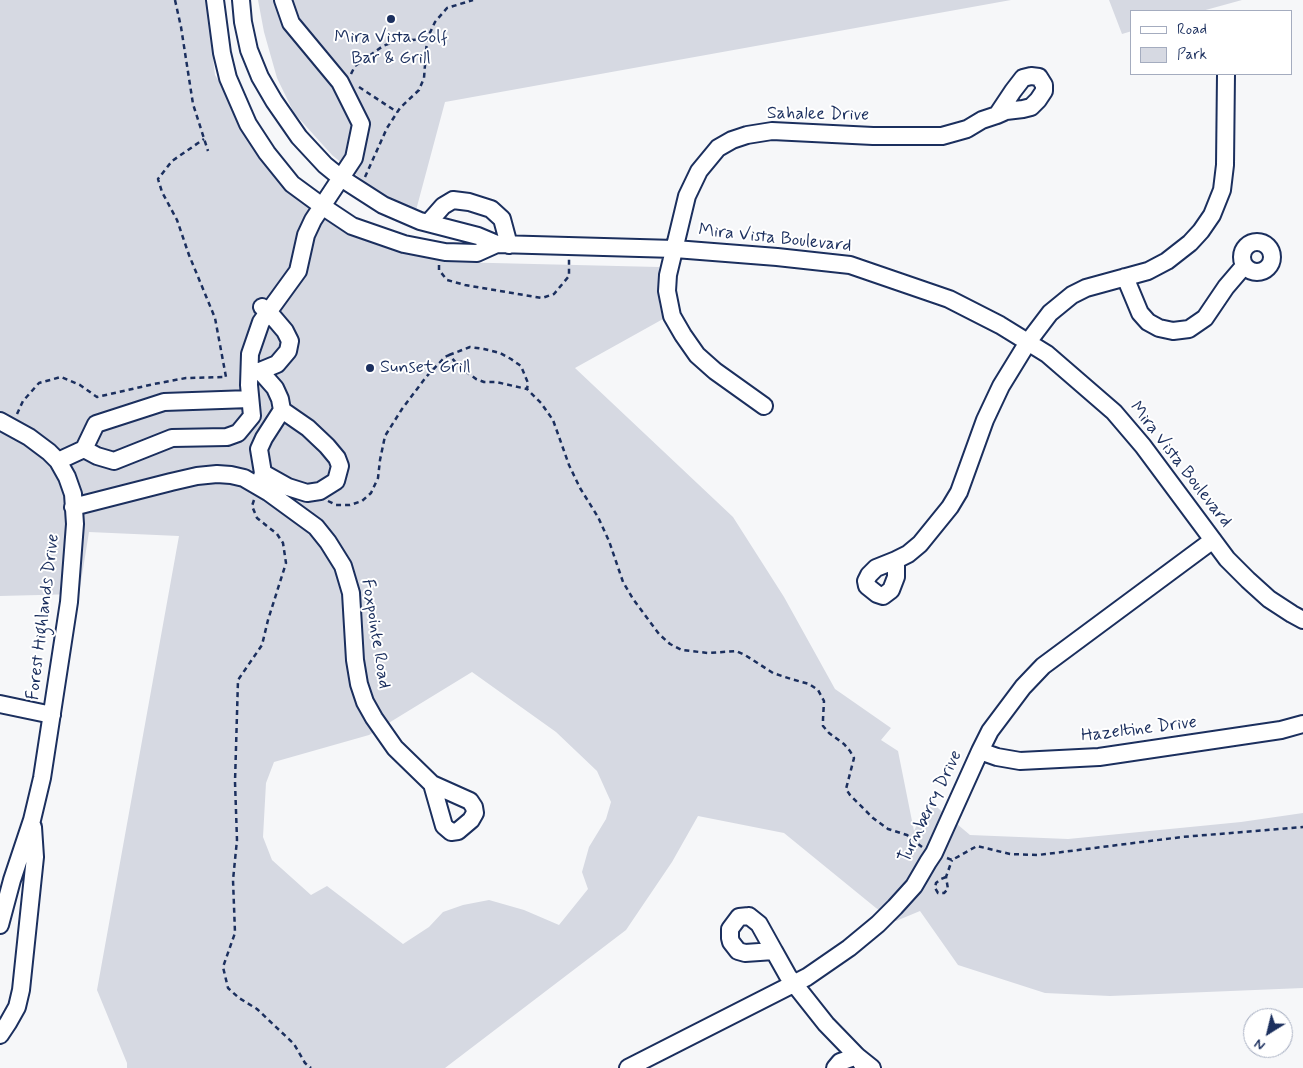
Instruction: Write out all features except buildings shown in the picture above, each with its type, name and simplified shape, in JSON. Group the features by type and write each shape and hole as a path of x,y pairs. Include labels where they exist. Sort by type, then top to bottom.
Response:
{"street":[{"name":"Mira Vista Boulevard","path":"214,0 228,78 248,124 267,153 292,184 352,226 404,244 439,251 477,253 503,245 675,249 777,256 850,265 949,299 1000,325 1047,354 1114,412 1143,446 1228,559 1269,598 1303,620"},
{"name":"Mira Vista Boulevard","path":"241,0 243,22 249,50 265,85 300,137 324,165 382,205 428,223 478,236 503,245"},
{"path":"282,0 291,23 340,82 361,124 354,158 313,220 306,235 298,271 285,280 265,309 250,354 255,371 275,388 282,410 264,438 260,449 261,480 307,493 320,491 336,480 340,466 321,440 308,428 282,410"},
{"path":"896,560 908,554 920,544 950,507 959,492 985,420 1001,386 1028,342 1050,313 1086,288 1148,271 1166,261 1190,243 1212,215 1222,190 1226,75"},
{"name":"Sahalee Drive","path":"764,406 715,371 697,355 672,316 667,291 668,276 687,196 699,172 718,148 732,140 747,135 772,132 873,136 942,136 967,129 982,120 997,115"},
{"path":"428,223 443,206 453,200 469,202 491,209 502,219 503,245"},
{"path":"1125,277 1140,313 1148,322 1159,328 1174,332 1189,329 1205,318 1226,287 1244,266"},
{"path":"84,449 97,456 114,461 172,438 227,438 238,433 252,416 249,385 255,371 277,364 288,351 290,341 285,331 265,309"},
{"path":"58,461 84,449 96,424 164,402 250,399"},
{"name":"Forest Highlands Drive","path":"0,925 12,880 32,820 42,778 69,602 75,524 73,494 67,477 58,461 36,442 5,424"},
{"name":"Foxpointe Road","path":"74,508 197,476 217,474 261,480 268,492 316,527 343,566 351,593 359,684 365,702 395,748 432,784"},
{"name":"Turnberry Drive","path":"628,1068 808,977 849,948 878,924 914,886 934,853 980,750 1005,709 1022,687 1043,666 1213,540"},
{"path":"0,704 52,715"},
{"name":"Hazeltine Drive","path":"980,750 997,757 1020,760 1099,757 1281,730 1303,724"},
{"name":"Forest Highlands Drive","path":"0,1035 17,1007 21,990 35,857 32,820"},
{"path":"774,951 794,984 826,1024 861,1062 872,1068"},
{"path":"835,1068 840,1062 861,1062"}],"path":[{"path":"175,0 194,104 208,151"},
{"path":"359,190 387,128 400,108 419,90 424,78 427,39 435,22 447,8 473,0"},
{"path":"349,80 354,66 383,46 396,41 427,39"},
{"path":"355,84 367,94 397,112"},
{"path":"5,424 39,383 61,377 80,385 98,397 186,378 226,377 215,318 177,220 162,192 158,179 172,161 204,139"},
{"path":"439,251 439,270 446,280 542,298 554,294 569,276 569,246"},
{"path":"307,493 336,505 350,505 362,501 371,493 378,478 385,436 402,408 426,377 449,355 470,347 500,353 521,366 528,383 527,390"},
{"path":"449,355 460,367 476,379 527,390 541,403 553,420 569,465 609,540 623,582 659,634 670,644 682,650 708,653 736,652 745,655 773,673 810,684 818,690 824,701 823,726 844,744 854,758 846,789 850,795 873,818 888,829 907,835 924,849 952,860"},
{"path":"261,480 252,506 257,518 277,534 283,543 286,563 262,645 238,680 237,840 233,880 235,933 223,967 228,988 256,1009 294,1044 305,1063 311,1068"},
{"path":"946,877 936,884 935,888 938,893 944,893 948,889 946,877 952,860 977,846 1010,854 1038,855 1182,837 1303,827"}],"green space":[{"path":"0,0 206,0 215,75 271,165 298,199 345,228 451,262 659,267 659,303 663,319 575,368 733,517 784,597 835,689 891,728 881,740 898,751 914,831 931,796 938,808 970,835 1068,839 1241,822 1303,813 1303,988 1110,996 1045,993 958,965 920,911 896,921 876,908 784,833 698,816 672,862 626,930 445,1068 127,1068 127,1063 97,990 179,536 89,532 79,594 0,596","holes":["472,672 556,732 597,771 611,802 606,819 589,847 582,872 588,889 559,925 524,910 489,900 463,905 443,912 429,927 403,944 327,886 311,895 272,860 263,837 266,783 274,762 369,735"]},
{"path":"258,0 1011,0 445,102 415,214 388,201 332,155 294,113 277,78 264,32"},
{"path":"1109,0 1242,0 1206,10 1130,10 1130,32 1122,34"}],"place":[{"name":"Mira Vista Golf Bar & Grill","path":"391,19"},
{"name":"Sunset Grill","path":"370,368"}]}
